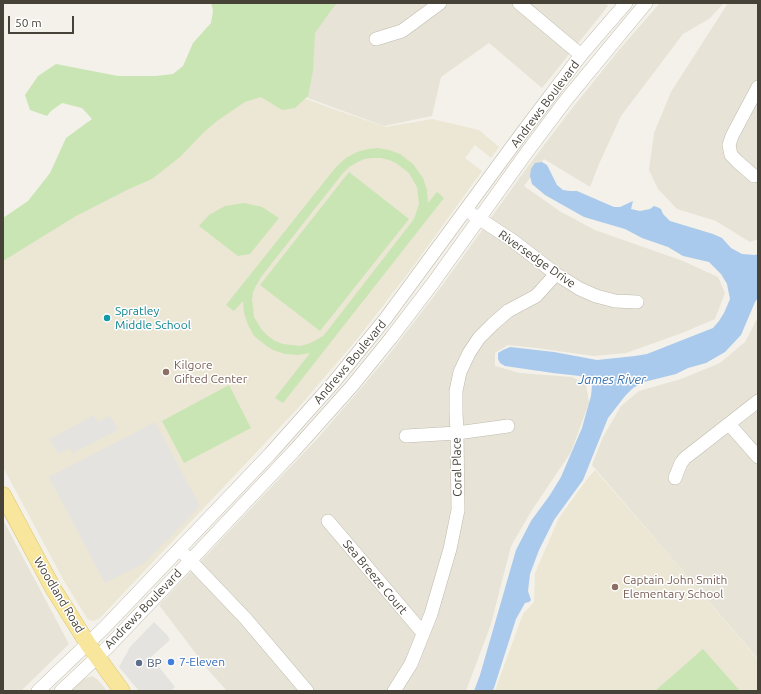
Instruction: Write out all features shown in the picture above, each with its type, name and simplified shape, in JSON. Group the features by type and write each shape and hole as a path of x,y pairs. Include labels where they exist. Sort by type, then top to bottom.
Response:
{"main road":[{"name":"Woodland Road","path":"3,495 54,590 92,650 122,691"}],"street":[{"path":"376,39 402,31 440,3"},
{"path":"519,3 581,56"},
{"name":"Andrews Boulevard","path":"61,691 92,650 99,633 270,454 334,382 425,267 522,133 581,56 626,3"},
{"name":"Andrews Boulevard","path":"38,691 138,616 294,451 356,381 399,328 566,100 646,3"},
{"path":"754,176 731,155 729,145 732,136 758,87"},
{"name":"Riversedge Drive","path":"466,209 512,240 556,274 580,289 596,296 615,301 637,302"},
{"name":"Coral Place","path":"394,691 411,664 431,614 450,549 458,510 456,391 460,372 469,353 479,338 508,311 536,296 556,274"},
{"path":"675,478 684,458 758,401"},
{"path":"729,424 758,457"},
{"path":"406,436 457,433 508,426"},
{"name":"Sea Breeze Court","path":"328,521 423,633"},
{"path":"179,549 246,619 307,691"}],"shaded area":[{"path":"336,3 605,3 608,6 542,88 489,43 441,77 432,116 384,126 243,74"},
{"path":"660,3 724,3 709,19 683,34 621,116 590,187 544,159 524,186 561,212 595,230 683,261 718,277 725,293 715,319 682,333 626,353 594,356 508,345 495,353 495,366 520,373 572,377 586,384 589,403 571,452 532,510 511,546 491,624 466,691 227,691 209,671 159,605 318,438 384,361 441,287 526,169 570,111 619,50"},
{"path":"728,3 758,3 758,239 750,242 716,221 677,209 658,189 649,170 654,133 671,92"},
{"name":"Kilgore Gifted Center","path":"241,75 386,127 432,119 479,130 499,147 491,158 475,145 465,158 482,171 412,268 358,338 299,407 100,618 93,621 89,620 64,581 3,467 3,256"},
{"path":"758,317 758,659 592,465 603,437 621,406 639,391 681,379 720,363 745,342"},
{"path":"94,415 98,422 110,416 118,430 73,453 70,448 58,454 50,439"},
{"path":"155,422 200,506 143,564 105,583 49,477"},
{"name":"Captain John Smith Elementary School","path":"595,470 758,660 758,691 494,691 523,614 534,602 535,573 559,518"},
{"path":"3,520 69,644 21,691 3,691"},
{"path":"154,622 170,640 151,657 175,687 171,691 139,691 119,667 130,647"},
{"path":"92,676 98,680 107,691 70,691 83,679"}],"green space":[{"path":"211,3 337,3 315,33 313,71 308,96 295,108 282,110 261,97 245,102 217,121 180,157 152,179 76,216 3,261 3,218 28,201 50,173 66,138 92,119 82,108 62,103 47,116 30,110 25,95 38,76 56,64 118,76 156,76 173,74 183,66 193,43 211,23 213,11"},
{"path":"378,148 400,154 413,164 423,178 427,190 428,203 437,192 444,198 283,403 275,398 310,353 298,355 285,354 273,350 254,336 244,313 243,301 234,311 226,305 336,167 346,158 357,152","holes":["381,158 396,163 409,173 417,187 419,204 414,219 323,336 308,344 300,346 283,344 275,341 262,330 254,317 252,300 253,292 261,277 349,167 364,159"]},
{"path":"349,172 409,219 320,331 260,285"},
{"path":"244,203 262,207 279,218 250,254 238,256 199,226 209,215 225,206"},
{"path":"229,385 251,428 184,463 162,421"},
{"path":"703,649 740,691 655,691"}],"water":[{"name":"James River","path":"542,162 547,165 557,185 563,190 577,191 614,207 620,207 633,201 631,209 640,211 650,209 654,206 661,209 663,214 670,221 722,238 731,248 742,254 758,254 758,298 741,335 725,352 706,363 688,368 676,374 644,382 633,388 608,418 583,480 554,520 539,550 530,574 528,591 531,600 525,603 516,619 494,688 492,691 474,691 516,550 531,521 561,477 582,428 591,396 592,386 587,379 580,376 505,366 500,363 498,353 510,347 554,352 597,360 647,354 713,328 724,313 730,299 727,284 721,274 709,262 683,256 668,247 642,238 625,229 584,217 545,195 532,184 530,176 531,169 535,163"}],"place":[{"name":"Spratley Middle School","path":"107,318"},
{"name":"Kilgore Gifted Center","path":"166,372"},
{"name":"Captain John Smith Elementary School","path":"615,587"},
{"name":"7-Eleven","path":"171,662"},
{"name":"BP","path":"139,663"}]}
